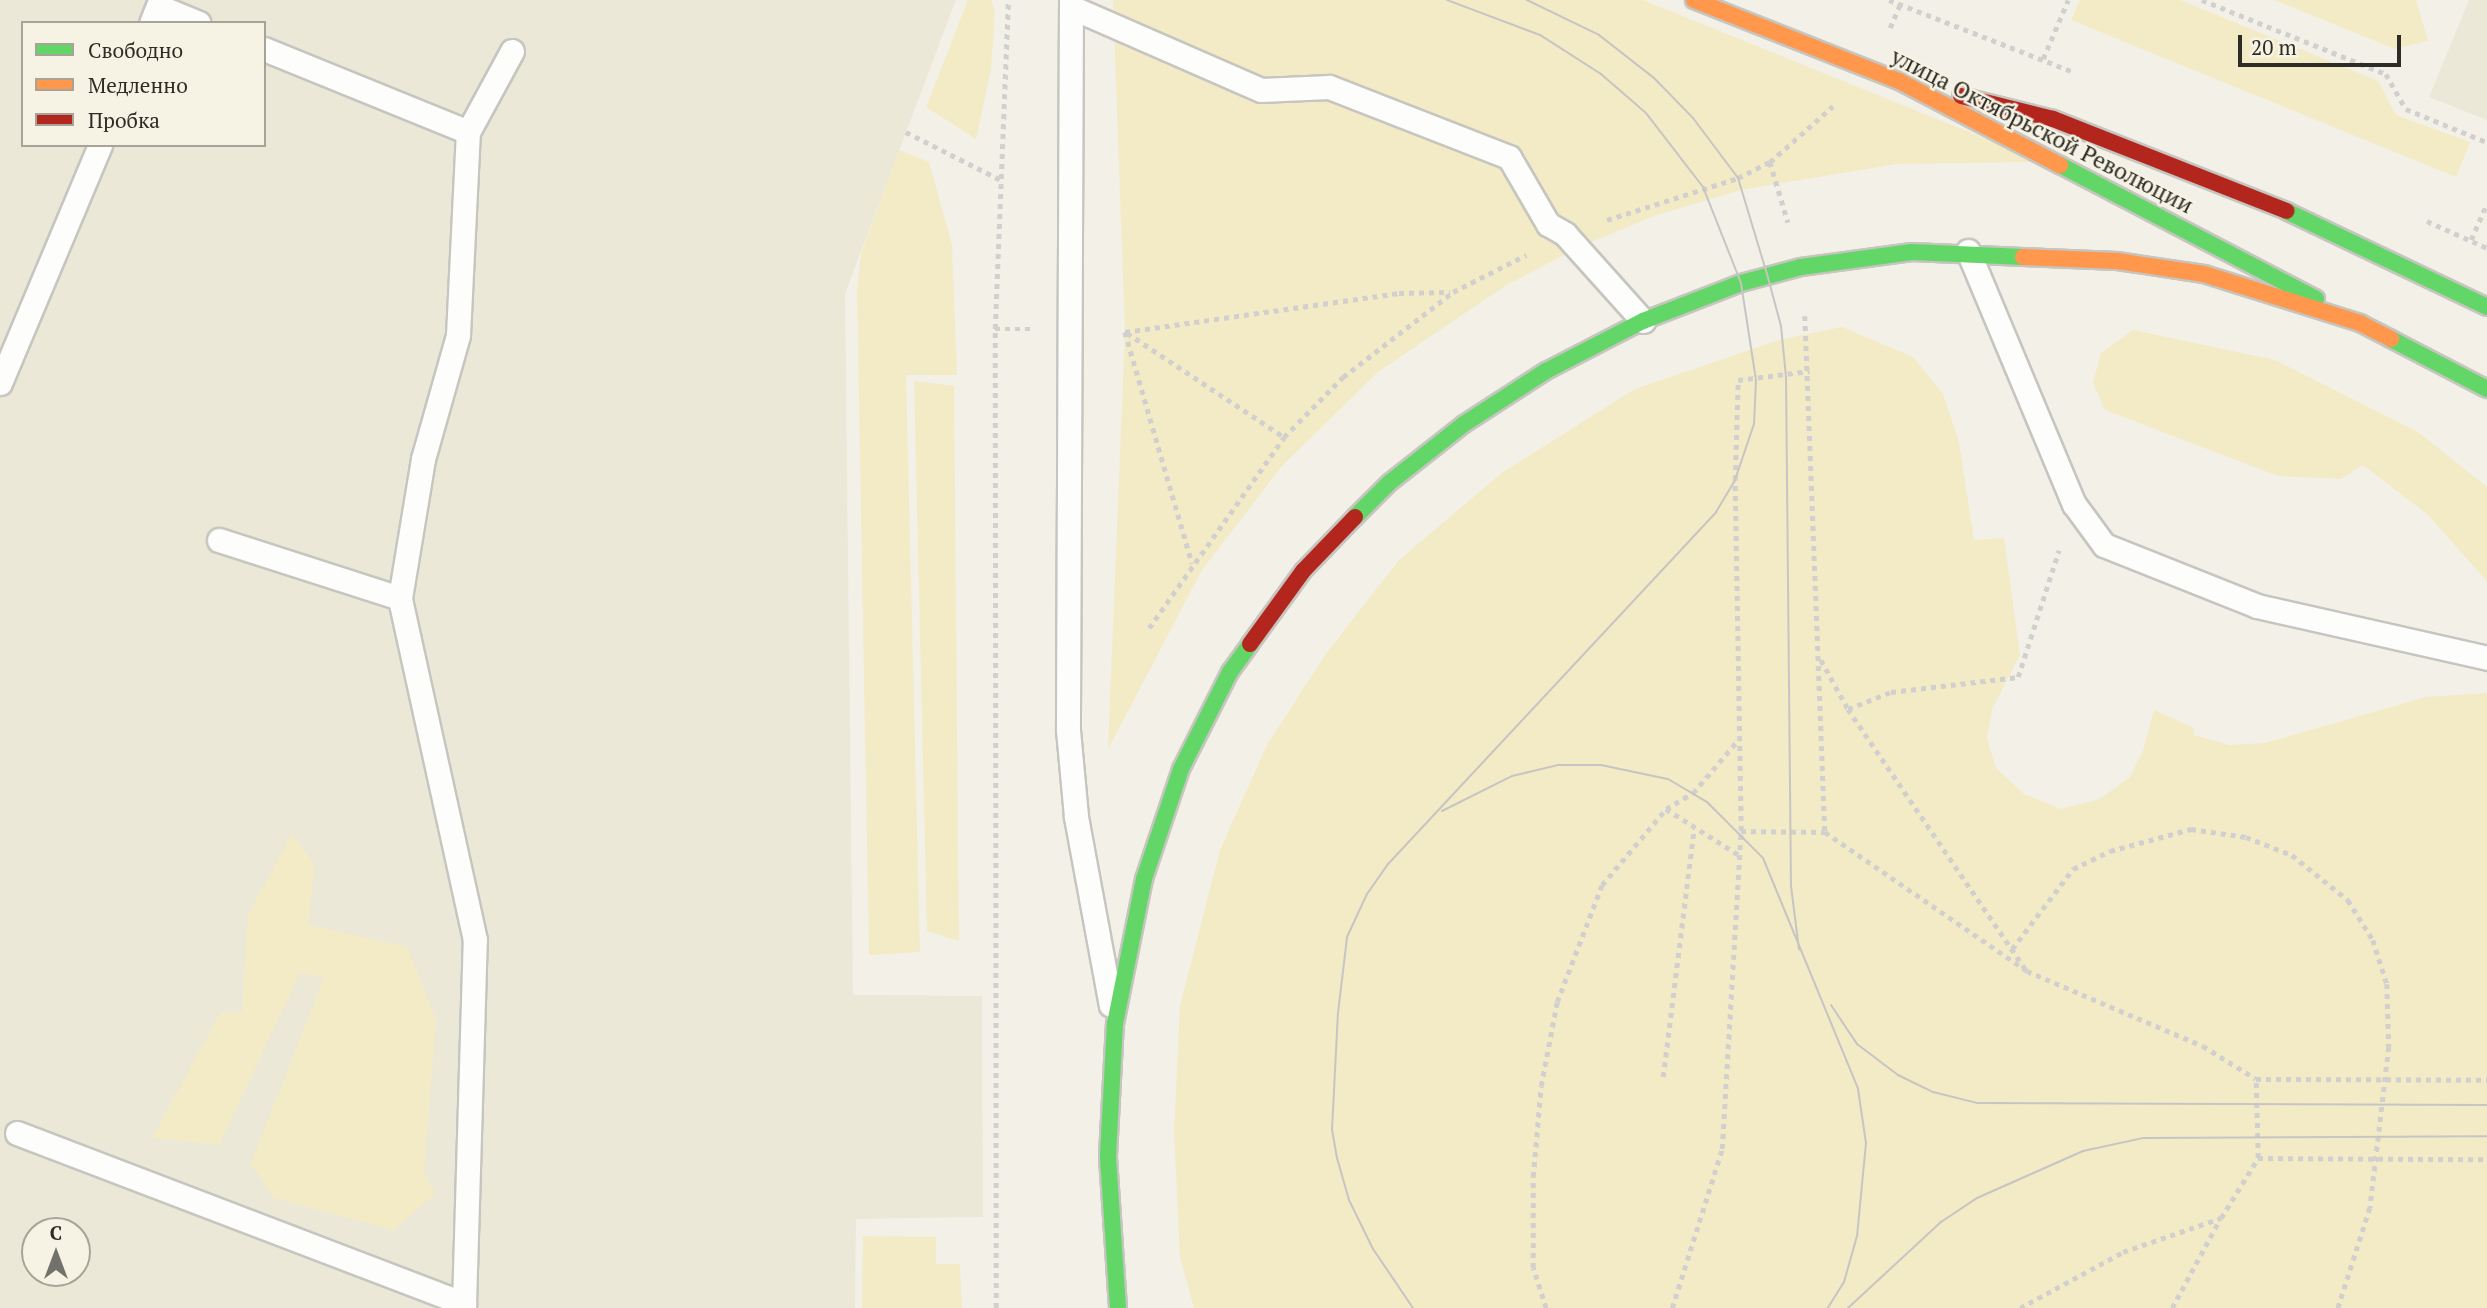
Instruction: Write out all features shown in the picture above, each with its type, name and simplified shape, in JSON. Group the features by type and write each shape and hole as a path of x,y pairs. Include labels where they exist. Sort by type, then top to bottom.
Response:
{"main road":[{"name":"улица Октябрьской Революции","path":"1694,0 1899,81 2360,323"},
{"path":"1899,81 2053,119 2282,209 2487,307"},
{"path":"1118,1308 1108,1156 1115,1024 1144,878 1181,769 1230,672 1303,571 1389,483 1464,424 1546,371 1643,321 1741,283 1801,267 1912,252 1968,251 2117,261 2204,274 2360,323 2487,389"}],"lane":[{"path":"1115,1024 1076,817 1068,730 1071,4 1261,90 1329,87 1509,157 1548,224 1565,234 1643,321"},
{"path":"152,21 158,6 194,21"},
{"path":"266,50 468,132"},
{"path":"17,1133 464,1306 475,940 400,598 423,459 458,335 468,132 512,51"},
{"path":"0,383 99,147"},
{"path":"1968,251 2074,504 2104,545 2257,606 2487,658"},
{"path":"219,540 400,598"}],"path":[{"path":"996,1308 995,329 1008,0"},
{"path":"1889,0 2043,59 2068,0"},
{"path":"2202,0 2386,74 2406,109 2487,142"},
{"path":"1149,628 1192,563 1284,437 1343,377 1453,292 1565,234 1738,178 1770,162 1874,71"},
{"path":"906,132 1001,180"},
{"path":"1770,162 1801,267"},
{"path":"2471,240 2487,203"},
{"path":"1125,332 1399,293 1453,292"},
{"path":"995,329 1035,329"},
{"path":"1125,332 1284,437"},
{"path":"1125,332 1192,563"},
{"path":"1672,1308 1723,1149 1741,831 1735,480 1738,380 1809,371 1825,832"},
{"path":"1848,709 1891,692 2018,677 2074,504"},
{"path":"1821,660 1848,709 2027,971"},
{"path":"1546,1308 1533,1268 1533,1177 1541,1086 1557,1002 1602,885 1666,810 1693,793 1740,738"},
{"path":"1666,810 1694,830 1739,855"},
{"path":"2011,949 2073,869 2097,857 2192,829 2246,837 2292,855 2318,873 2348,900 2373,940 2387,984 2385,1079 2370,1209 2338,1308"},
{"path":"1663,1077 1694,830"},
{"path":"1741,831 1825,832 2027,971 2203,1046 2256,1079 2487,1080"},
{"path":"2172,1308 2221,1218 2258,1158 2256,1079"},
{"path":"2258,1158 2487,1159"},
{"path":"2020,1308 2123,1252 2221,1218"}],"shaded area":[{"path":"0,0 956,0 845,294 853,995 982,996 983,1217 856,1219 855,1308 0,1308"},
{"path":"968,0 991,0 995,12 991,69 976,139 926,107"},
{"path":"1113,0 1643,0 2043,162 1897,164 1741,190 1654,216 1577,248 1505,286 1378,372 1282,466 1202,570 1108,749 1125,332"},
{"path":"2080,0 2180,0 2378,81 2396,115 2470,142 2456,177 2071,20"},
{"path":"2274,0 2416,0 2428,41 2395,49"},
{"path":"2469,0 2487,0 2487,120 2429,97"},
{"path":"899,150 929,162 952,245 957,375 906,375 920,952 869,955 857,290 861,254"},
{"path":"1842,327 1913,357 1943,394 1959,442 1974,540 2004,538 2020,655 1992,709 1987,739 1996,768 2024,794 2061,809 2100,799 2130,777 2143,751 2154,710 2194,728 2193,735 2229,745 2265,743 2426,697 2487,693 2487,1308 1194,1308 1180,1257 1174,1132 1180,1006 1220,850 1267,745 1325,655 1399,560 1503,472 1635,389 1779,340"},
{"path":"2133,330 2275,360 2418,432 2487,487 2487,581 2427,514 2363,465 2341,479 2278,476 2105,410 2093,383 2101,353"},
{"path":"914,381 954,386 959,941 927,931"},
{"path":"292,834 315,865 308,925 407,947 436,1019 424,1173 435,1194 393,1230 273,1198 251,1163 324,978 300,973 219,1145 152,1138 220,1013 242,1012 248,915"},
{"path":"863,1236 936,1237 936,1264 960,1264 962,1308 862,1308"}],"tram line":[{"path":"1413,1308 1373,1249 1349,1200 1332,1130 1338,1013 1347,937 1367,894 1389,863 1716,512 1735,480 1754,424 1756,380 1741,283 1703,187 1646,113 1601,74 1540,35 1447,0"},
{"path":"1527,0 1599,35 1654,78 1693,118 1738,178 1767,274 1781,326 1786,377 1791,886 1799,949"},
{"path":"1442,811 1512,776 1558,765 1601,765 1668,779 1707,802 1763,858 1858,1089 1866,1143 1857,1236 1844,1282 1828,1308"},
{"path":"1831,1005 1857,1044 1898,1075 1933,1092 1977,1103 2487,1105"},
{"path":"1848,1308 1941,1222 1977,1198 2083,1151 2143,1138 2487,1136"}],"traffic: fast":[{"path":"2060,165 2316,299"},
{"path":"2286,211 2487,307"},
{"path":"1355,517 1389,483 1464,424 1546,371 1643,321 1741,283 1801,267 1912,252 2023,257"},
{"path":"2391,339 2487,389"},
{"path":"1118,1308 1108,1156 1115,1024 1144,879 1181,769 1230,672 1250,644"}],"traffic: slow":[{"path":"1694,0 1899,81 2060,165"},
{"path":"2023,257 2117,261 2204,274 2360,323 2391,339"}],"traffic: jam":[{"path":"1961,96 2053,119 2286,211"},
{"path":"1250,644 1303,571 1355,517"}]}
